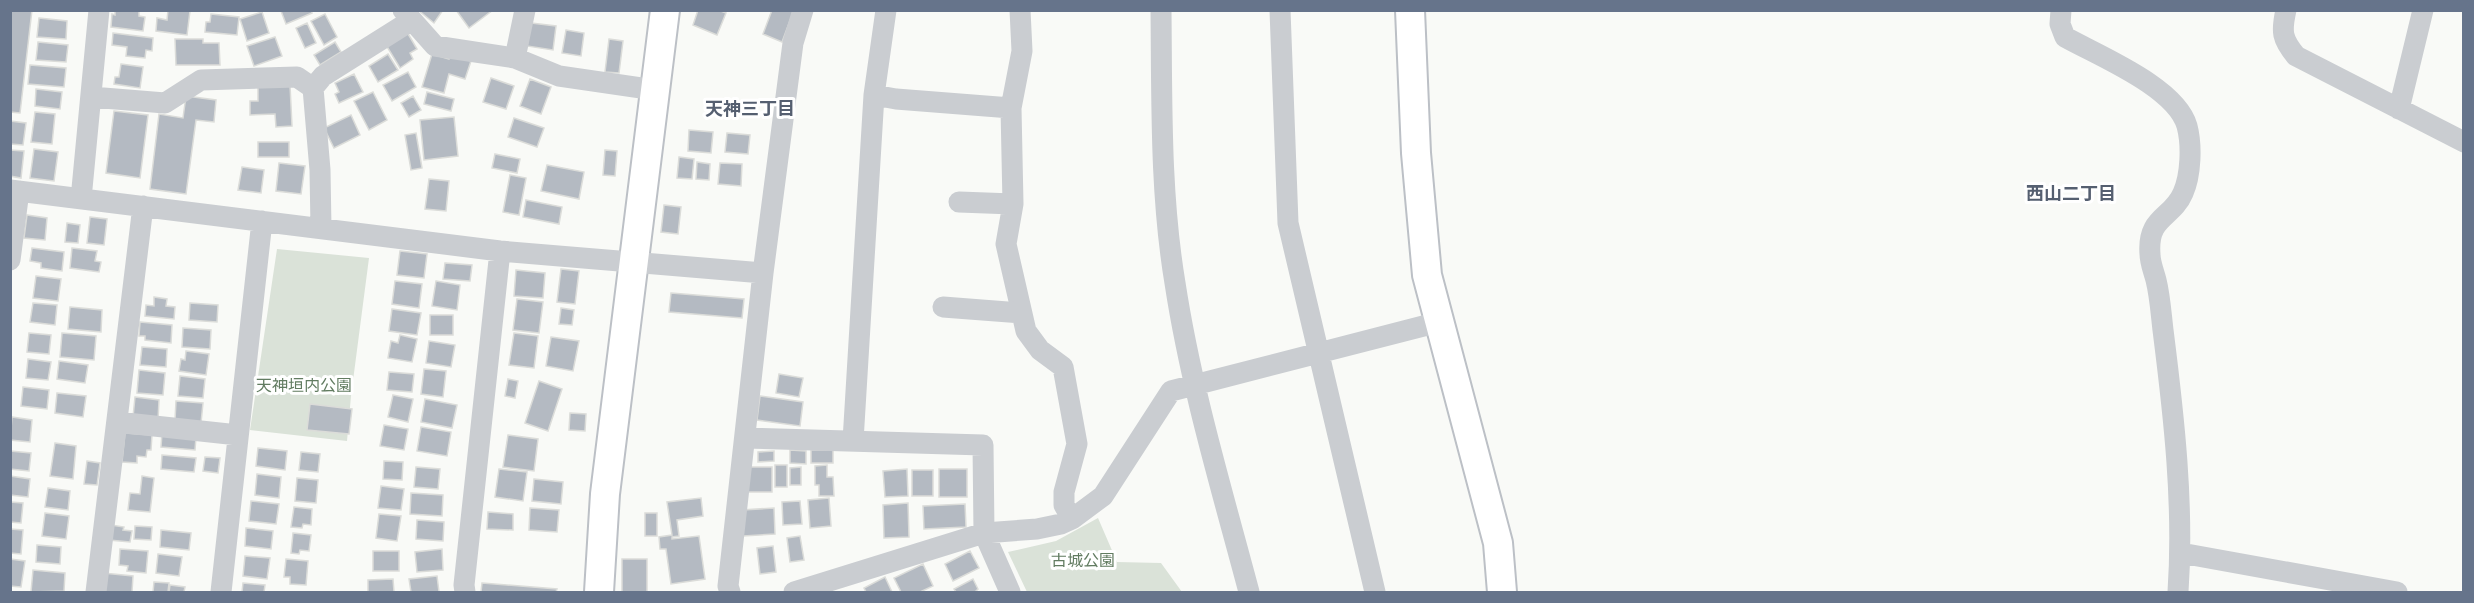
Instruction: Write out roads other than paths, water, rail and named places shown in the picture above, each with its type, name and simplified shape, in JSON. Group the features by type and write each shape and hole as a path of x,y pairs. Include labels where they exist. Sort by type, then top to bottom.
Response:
{"street":[{"path":"81,199 99,10"},
{"path":"515,58 525,10"},
{"path":"599,592 605,494 665,10"},
{"path":"730,592 763,273 793,43 803,10"},
{"path":"853,441 874,94 886,10"},
{"path":"1013,10 1020,11 1022,51 1011,108 1013,204 1006,244 1026,331 1041,350 1063,367 1077,444 1064,492 1064,505 1072,519"},
{"path":"1161,10 1164,170 1174,282 1194,384 1249,592"},
{"path":"1280,10 1288,223 1376,592"},
{"path":"1410,10 1418,175 1427,275 1498,543 1502,592"},
{"path":"2061,10 2060,24 2065,38 2163,91 2187,125 2188,174 2183,195 2153,226 2150,254 2157,282 2163,329 2178,478 2181,553 2178,592"},
{"path":"2286,10 2283,25 2284,42 2296,56 2463,142"},
{"path":"2399,109 2423,10"},
{"path":"321,228 320,170 313,88 323,76 407,15 435,46 515,58 559,76 655,90"},
{"path":"91,97 165,103 201,80 297,77 313,88"},
{"path":"874,94 896,99 1011,108"},
{"path":"10,260 15,191 500,250 763,273"},
{"path":"959,202 1013,204"},
{"path":"96,592 143,206"},
{"path":"221,592 262,221"},
{"path":"465,592 500,250"},
{"path":"943,307 1022,313"},
{"path":"794,592 984,533 1037,529 1061,524 1072,519 1103,496 1171,391 1439,321"},
{"path":"117,422 238,435"},
{"path":"745,438 983,445 984,533 1010,592"},
{"path":"2181,553 2397,592"}],"district":[{"name":"天神三丁目","path":"750,109"},
{"name":"西山二丁目","path":"2071,194"}],"park label":[{"name":"天神垣内公園","path":"304,386"},
{"name":"古城公園","path":"1083,561"}]}
